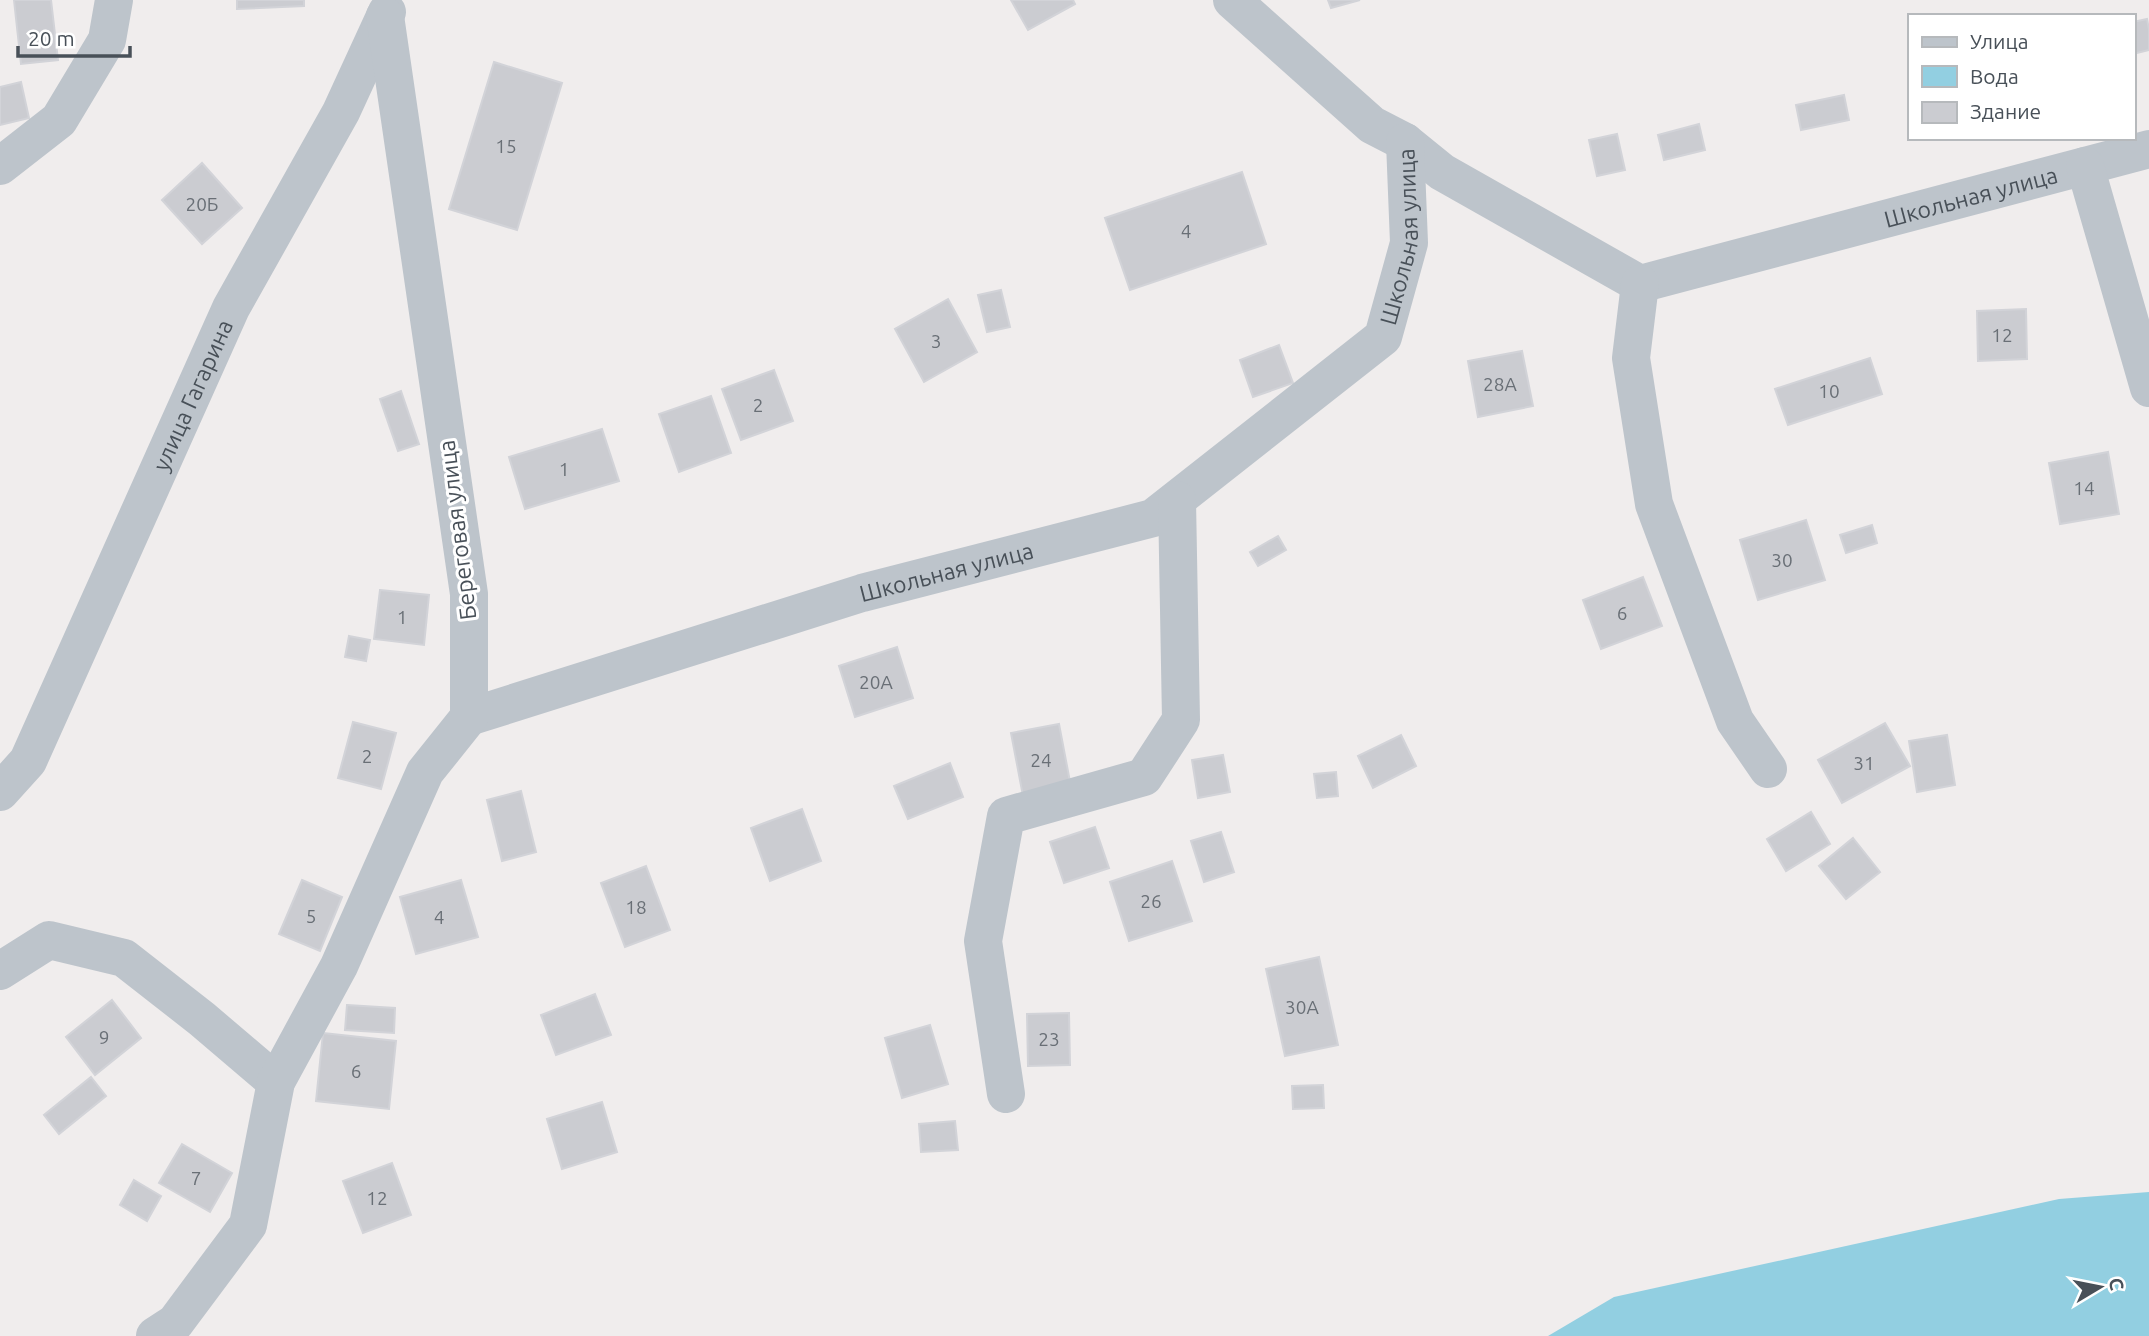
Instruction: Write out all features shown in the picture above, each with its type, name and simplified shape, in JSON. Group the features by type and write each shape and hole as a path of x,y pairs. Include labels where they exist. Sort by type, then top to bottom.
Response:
{"street":[{"path":"0,166 58,120 107,40 114,0"},
{"path":"1231,0 1372,125 1405,142"},
{"name":"Береговая улица","path":"389,8 469,594 469,717"},
{"name":"улица Гагарина","path":"0,792 28,761 231,308 341,113 389,8"},
{"name":"Школьная улица","path":"1405,142 1442,172 1640,285 2149,149"},
{"name":"Школьная улица","path":"469,717 862,593 1153,519 1383,337 1409,243 1405,142"},
{"path":"2084,166 2149,388"},
{"path":"1640,285 1631,358 1654,504 1735,721 1768,769"},
{"path":"1006,1094 983,941 1006,816 1144,776 1181,720 1177,500"},
{"path":"155,1336 175,1323 247,1225 276,1082 339,967 425,772 469,717"},
{"path":"0,971 49,940 124,958 276,1082"}],"water":[{"path":"2149,1192 2149,1336 1548,1336 1614,1297 2059,1199"}],"building":[{"path":"14,0 51,0 58,60 21,64"},
{"path":"237,0 304,0 304,6 237,9"},
{"path":"1011,0 1073,0 1075,4 1028,30"},
{"path":"1328,0 1360,0 1331,8"},
{"path":"2147,19 2149,50 2135,54 2135,22"},
{"path":"494,62 562,83 517,230 449,209"},
{"path":"21,82 29,118 0,125 0,87"},
{"path":"1844,95 1849,120 1801,130 1796,105"},
{"path":"1699,124 1705,150 1664,160 1658,135"},
{"path":"1617,134 1625,170 1597,176 1589,140"},
{"path":"202,163 242,208 202,244 162,200"},
{"path":"1242,172 1266,244 1130,290 1105,218"},
{"path":"1001,290 1010,327 987,332 978,295"},
{"path":"948,299 977,352 924,382 895,329"},
{"path":"2026,309 2027,359 1978,361 1977,311"},
{"path":"1279,345 1293,383 1253,397 1240,360"},
{"path":"1522,351 1533,406 1478,417 1468,361"},
{"path":"1870,358 1882,394 1788,425 1775,389"},
{"path":"774,370 793,421 741,440 722,389"},
{"path":"401,391 419,444 398,451 380,399"},
{"path":"711,396 731,453 679,472 659,414"},
{"path":"602,429 619,481 525,509 509,457"},
{"path":"2108,452 2119,514 2060,524 2049,463"},
{"path":"1806,520 1825,580 1758,600 1740,540"},
{"path":"1872,525 1877,543 1846,553 1840,535"},
{"path":"1278,536 1286,550 1258,566 1250,552"},
{"path":"1643,577 1662,626 1601,649 1583,600"},
{"path":"380,590 429,595 424,645 374,639"},
{"path":"349,636 370,640 366,661 345,657"},
{"path":"897,647 913,698 855,717 839,666"},
{"path":"353,722 396,733 381,789 338,778"},
{"path":"1885,723 1910,766 1842,803 1818,760"},
{"path":"1059,724 1071,787 1023,796 1011,733"},
{"path":"1401,735 1416,766 1373,788 1358,756"},
{"path":"1947,735 1955,785 1917,792 1909,741"},
{"path":"1223,755 1230,792 1198,798 1192,760"},
{"path":"950,763 963,797 908,819 894,786"},
{"path":"1336,772 1338,796 1317,798 1314,774"},
{"path":"521,791 536,852 502,861 487,800"},
{"path":"802,809 821,861 770,881 751,828"},
{"path":"1811,812 1830,844 1786,871 1767,839"},
{"path":"1095,827 1109,868 1064,883 1050,842"},
{"path":"1221,832 1234,872 1204,882 1191,841"},
{"path":"1853,838 1880,872 1846,899 1819,866"},
{"path":"1172,861 1192,921 1129,941 1110,882"},
{"path":"646,866 670,930 625,947 601,883"},
{"path":"302,880 342,897 320,951 279,934"},
{"path":"461,880 478,937 416,954 400,897"},
{"path":"1319,957 1338,1045 1285,1056 1266,969"},
{"path":"595,994 611,1035 556,1055 541,1015"},
{"path":"112,1000 141,1038 95,1075 66,1037"},
{"path":"347,1005 395,1008 394,1033 345,1030"},
{"path":"1069,1013 1070,1065 1028,1066 1027,1014"},
{"path":"930,1025 948,1084 902,1098 885,1038"},
{"path":"323,1033 396,1041 389,1109 316,1101"},
{"path":"91,1077 106,1096 59,1134 44,1115"},
{"path":"1323,1085 1324,1108 1293,1109 1292,1086"},
{"path":"602,1102 617,1152 562,1169 547,1119"},
{"path":"955,1121 958,1150 921,1152 919,1124"},
{"path":"182,1144 232,1173 210,1212 159,1183"},
{"path":"392,1163 411,1215 363,1233 343,1181"},
{"path":"134,1180 161,1196 147,1221 120,1205"}]}
